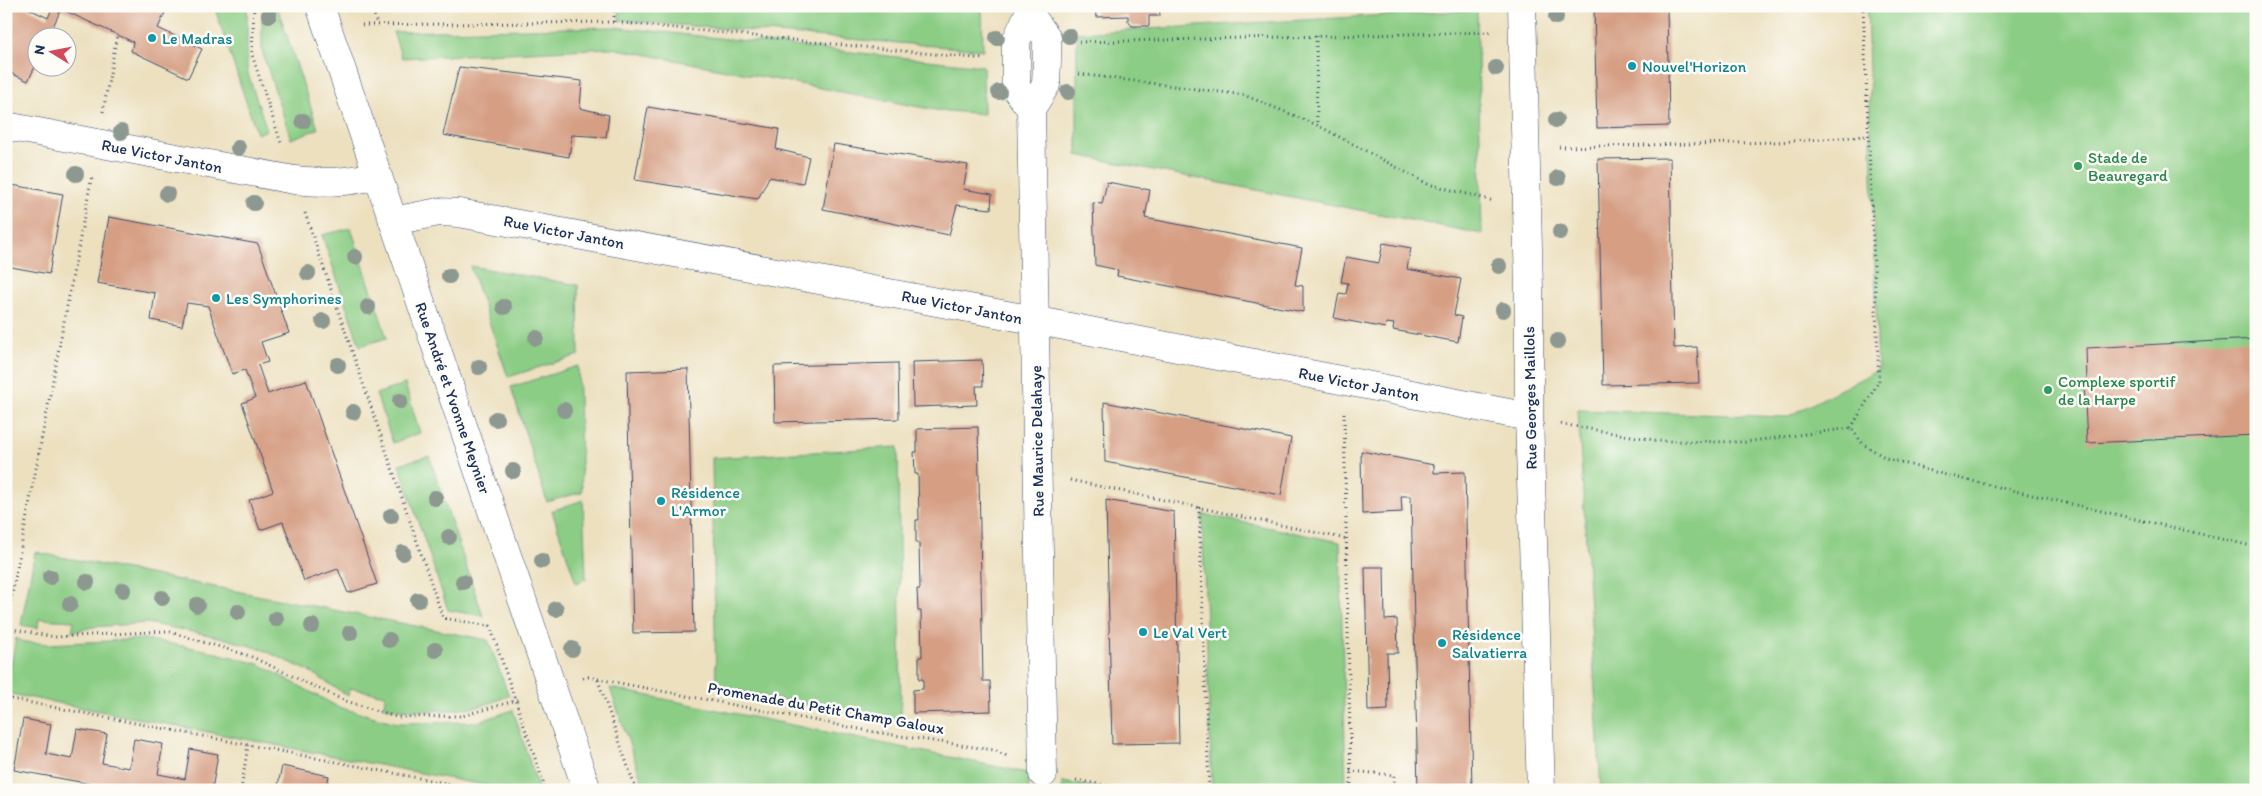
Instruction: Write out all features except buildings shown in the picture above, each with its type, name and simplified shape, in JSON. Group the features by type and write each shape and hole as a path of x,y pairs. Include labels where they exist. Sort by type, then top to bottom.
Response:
{"street":[{"path":"1029,10 1047,38 1046,85 1030,109 1016,89 1016,41 1029,10"},
{"name":"Rue André et Yvonne Meynier","path":"323,16 587,790"},
{"name":"Rue Georges Maillols","path":"1522,19 1526,149 1529,417 1541,790"},
{"name":"Rue Maurice Delahaye","path":"1030,109 1043,774"},
{"name":"Rue Victor Janton","path":"6,126 294,180 323,183 354,181 377,174"},
{"name":"Rue Victor Janton","path":"393,221 439,212 459,213 1034,320 1529,417"}],"path":[{"path":"254,6 252,55 443,618 490,626 546,790"},
{"path":"372,6 377,25"},
{"path":"614,6 614,22"},
{"path":"1851,428 1879,381 1863,6"},
{"path":"323,16 377,25 614,22 981,58 1016,67"},
{"path":"1078,42 1316,36 1522,19"},
{"path":"6,627 117,35"},
{"path":"1316,36 1317,125"},
{"path":"1047,70 1244,95 1317,125 1428,184 1527,209"},
{"path":"1526,149 1599,145 1778,142 1868,136"},
{"path":"1343,381 1350,790"},
{"path":"1529,417 1660,441 1745,442 1851,428"},
{"path":"1851,428 1863,444 1886,458 1942,474 2256,547"},
{"path":"1037,478 1060,477 1346,538"},
{"path":"1199,507 1209,790"},
{"name":"Promenade du Petit Champ Galoux","path":"6,627 55,637 167,631 250,656 343,700 396,717 462,716 588,677 880,733 994,750 1043,774 1132,790"},
{"path":"598,679 636,790"},
{"path":"6,698 480,790"},
{"path":"241,790 248,745"},
{"path":"1350,771 1394,775 1394,790"}],"green space":[{"path":"214,6 247,6 247,71 267,130 257,134"},
{"path":"262,6 277,6 318,129 291,139 262,51"},
{"path":"619,6 646,6 647,8 982,6 983,50 619,20"},
{"name":"Complexe sportif de la Harpe","path":"1867,6 2256,6 2256,790 1601,790 1578,410 1787,417 1878,370"},
{"path":"1477,10 1482,234 1077,155 1077,33"},
{"path":"614,27 983,66 984,114 935,110 612,48 402,58 393,32"},
{"path":"351,228 387,338 360,346 322,235"},
{"path":"470,266 578,285 579,355 508,377"},
{"path":"578,366 582,492 547,502 511,387"},
{"path":"405,384 420,433 393,443 376,394"},
{"path":"898,447 901,722 716,687 712,458"},
{"path":"429,456 483,616 448,610 399,464"},
{"path":"583,500 586,579 576,583 552,511"},
{"path":"1202,514 1340,542 1346,790 1212,790"},
{"path":"35,552 488,640 509,696 465,709 418,711 395,709 384,707 385,695 350,688 348,696 311,672 261,649 219,637 147,623 93,627 72,632 74,621 39,619 38,628 21,625"},
{"path":"16,638 24,642 50,644 144,639 205,650 259,664 338,707 397,723 478,722 513,710 539,790 512,790 462,781 6,693"},
{"path":"610,688 1028,773 1029,790 645,790"},
{"path":"1062,782 1110,790 1062,790"}],"place":[{"name":"Le Madras","path":"152,38"},
{"name":"Nouvel'Horizon","path":"1632,66"},
{"name":"Stade de Beauregard","path":"2078,166"},
{"name":"Les Symphorines","path":"216,298"},
{"name":"Complexe sportif de la Harpe","path":"2048,390"},
{"name":"Résidence L'Armor","path":"661,501"},
{"name":"Le Val Vert","path":"1143,632"},
{"name":"Résidence Salvatierra","path":"1442,643"}]}
